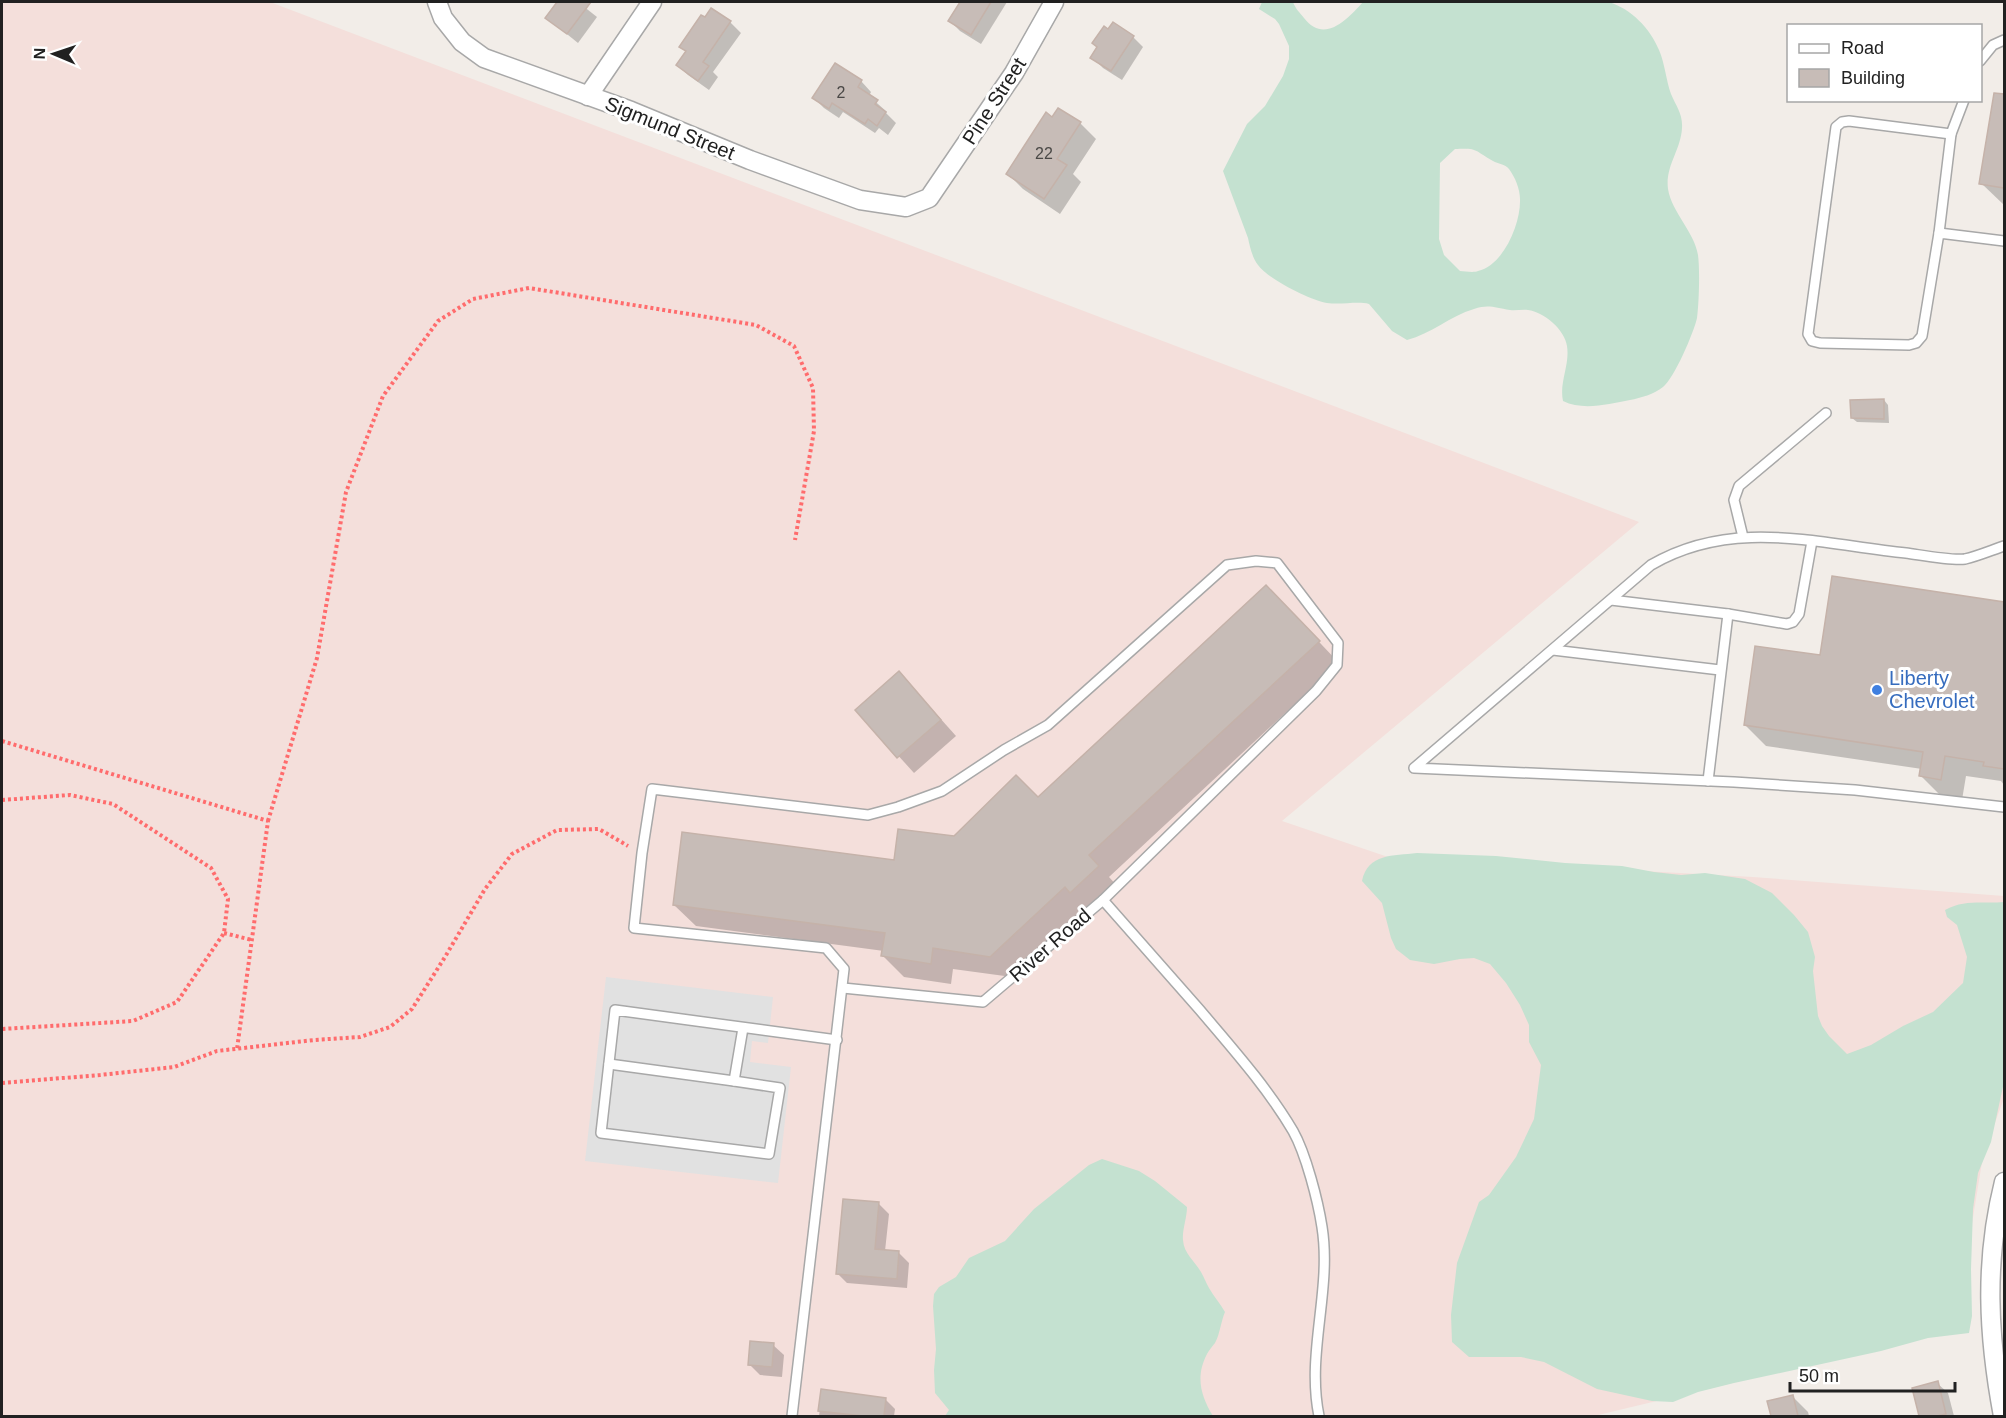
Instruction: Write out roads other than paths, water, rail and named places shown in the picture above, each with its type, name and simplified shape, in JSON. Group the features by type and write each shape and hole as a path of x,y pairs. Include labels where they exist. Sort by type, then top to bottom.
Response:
{"street":[{"name":"Sigmund Street","path":"437,2 443,18 462,42 484,58 860,200 906,207 929,198"},
{"path":"588,96 652,2"},
{"name":"Pine Street","path":"929,198 1014,73 1054,2"},
{"path":"2003,1416 1992,1345 1989,1304 1993,1243 2004,1182"}],"lane":[{"path":"1982,59 1993,45 2004,40"},
{"path":"1951,134 1850,121 1842,122 1836,127 1807,328 1810,339 1820,343 1909,345 1918,342 1922,334 1939,233 1951,134 1963,102"},
{"path":"1939,233 2004,241"},
{"path":"1743,537 1734,500 1739,486 1826,413"},
{"path":"2004,546 1960,559 1781,537 1722,539 1689,547 1651,566 1414,768 1855,790 2004,807"},
{"path":"1611,600 1728,614 1784,625 1793,622 1800,611 1812,541"},
{"path":"792,1416 844,969 826,948 634,928 652,789 868,815 898,807 942,791 1004,750 1048,725 1227,565 1256,561 1277,563 1338,643 1337,665 1316,691 1103,900"},
{"path":"1708,781 1728,614"},
{"path":"1553,650 1720,670"},
{"name":"River Road","path":"843,988 984,1002 1103,900 1224,1038 1265,1090 1294,1133 1310,1178 1322,1228 1324,1283 1314,1373 1319,1416"},
{"path":"609,1064 780,1088 769,1154 601,1133 615,1010 837,1040"},
{"path":"734,1081 743,1028"}],"place":[{"name":"Liberty Chevrolet","path":"1877,690"}]}
